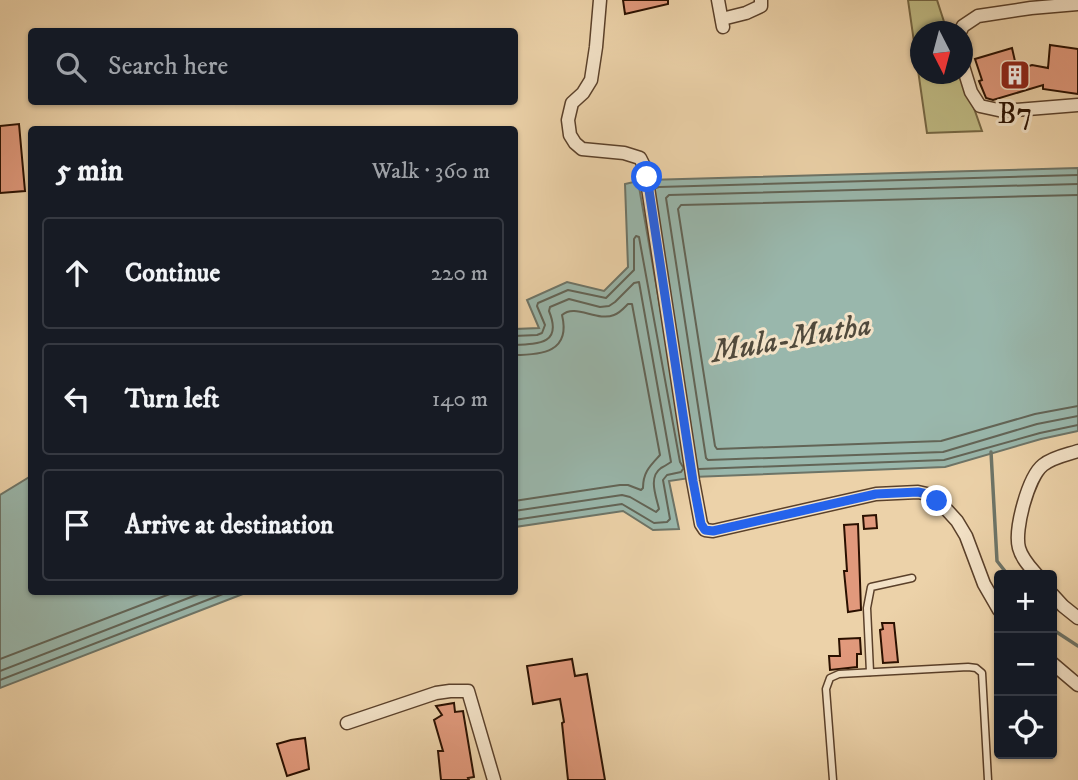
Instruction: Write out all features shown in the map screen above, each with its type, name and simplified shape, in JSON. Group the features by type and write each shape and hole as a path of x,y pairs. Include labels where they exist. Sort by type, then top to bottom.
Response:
{"street":[{"path":"600,0 591,80 583,93 572,103 568,120 570,135 582,149 624,153 640,158 645,168 701,524 705,530 713,531 876,494 927,494 957,521 994,601"},
{"path":"718,0 723,23 761,6 761,0"},
{"path":"970,21 978,16 1078,4"},
{"path":"969,84 980,106 1003,111 1078,105"},
{"path":"1033,570 1018,545 1018,531 1031,480 1040,467 1051,460 1078,451"},
{"path":"1057,599 1078,618"},
{"path":"1057,667 1078,685"},
{"path":"347,723 436,693 468,691 494,780"}],"lane":[{"path":"870,672 867,608 871,587 912,578"},
{"path":"833,780 827,684 830,678 839,674 968,667 976,668 982,673 988,780"}],"shaded area":[{"path":"908,0 937,0 944,21 911,21"},
{"path":"920,84 966,84 982,131 927,133"}],"water":[{"name":"Mula-Mutha","path":"1078,168 1078,431 945,467 693,477 647,180"},
{"path":"638,181 690,478 669,481 679,529 653,530 623,511 518,527 518,329 539,328 527,300 567,282 604,291 628,267 625,184"},
{"path":"28,478 28,595 240,595 0,688 0,495"}],"building":[{"path":"623,0 668,0 668,4 625,14"},
{"path":"1050,45 1078,49 1078,94 1043,89 1043,85 993,100 986,98 979,81 982,80 975,59 1012,48 1017,70 1032,65 1048,68"},
{"path":"19,124 25,191 0,193 0,126"},
{"path":"876,515 877,528 864,529 863,516"},
{"path":"858,524 861,610 848,612 844,571 847,571 844,525"},
{"path":"882,623 894,623 898,662 883,663 880,630 883,629"},
{"path":"860,638 861,654 857,654 857,667 830,670 829,656 840,656 839,639"},
{"path":"572,659 575,676 587,674 605,780 568,780 560,699 533,704 527,666"},
{"path":"454,703 455,712 463,711 474,777 468,778 469,780 441,780 438,751 443,751 434,720 442,715 436,706"},
{"path":"305,738 309,769 287,776 277,744"}],"waterway":[{"path":"991,452 997,561 1004,570"},
{"path":"1057,632 1078,646"}],"place":[{"name":"B7","path":"1015,75"}],"route":[{"path":"647,177 693,481 701,524 705,530 713,531 876,494 918,492 937,501"}]}
